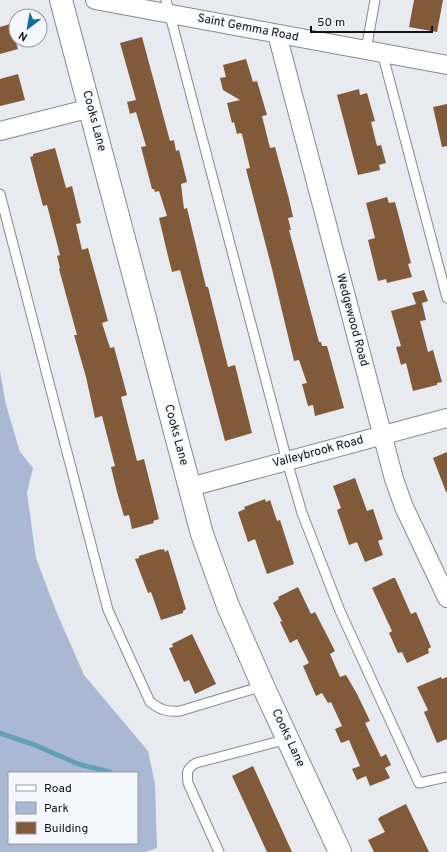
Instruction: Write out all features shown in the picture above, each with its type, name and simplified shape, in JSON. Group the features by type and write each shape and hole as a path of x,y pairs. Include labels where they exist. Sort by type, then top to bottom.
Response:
{"main road":[{"name":"Cooks Lane","path":"62,0 202,534 228,606 263,686 340,852"}],"street":[{"name":"Saint Gemma Road","path":"96,0 168,7 276,34 447,65"},
{"name":"Wedgewood Road","path":"276,34 394,479 404,507 447,598"},
{"path":"0,131 91,108"},
{"name":"Valleybrook Road","path":"190,487 447,418"}],"lane":[{"path":"375,0 374,51 447,298"},
{"path":"168,7 302,513 340,611 419,782 447,777"},
{"path":"0,194 106,603 120,638 150,702 158,708 168,712 180,711 263,686"},
{"path":"219,852 188,783 187,772 189,767 196,763 288,740"}],"green space":[{"path":"0,371 6,405 20,452 33,468 27,493 36,558 56,611 84,675 148,751 155,784 157,848 146,852 0,852"}],"building":[{"path":"414,0 443,0 437,32 409,27"},
{"path":"8,25 8,48 18,49 0,54 0,27"},
{"path":"142,37 170,141 174,140 176,151 179,150 187,182 181,184 184,209 187,208 206,287 208,287 228,367 235,365 252,433 225,441 180,270 172,272 159,218 167,216 159,191 155,192 154,189 152,189 141,147 146,146 136,112 130,114 127,102 136,100 120,43"},
{"path":"246,59 253,82 257,81 267,115 262,116 270,148 275,147 289,199 293,217 288,218 291,230 289,230 319,342 321,342 322,346 327,346 344,408 315,416 313,405 308,406 302,384 307,383 299,360 294,361 246,169 250,168 242,134 237,134 234,122 232,123 227,103 240,100 223,90 220,78 226,77 223,65"},
{"path":"18,74 25,100 0,106 0,79"},
{"path":"359,89 360,95 367,93 375,121 371,122 377,146 381,145 386,163 379,165 380,170 358,175 337,95"},
{"path":"447,104 447,146 442,147 433,107"},
{"path":"55,148 66,188 72,186 81,223 76,224 82,250 88,248 108,321 102,323 110,348 114,347 127,395 121,397 137,461 144,459 159,519 153,521 154,523 132,529 129,515 124,516 117,492 111,467 115,466 102,416 95,418 86,377 74,335 77,335 59,269 57,256 60,255 47,205 43,206 30,157 33,156 33,154"},
{"path":"387,197 389,203 395,202 411,263 408,264 412,277 387,283 386,279 378,281 368,240 375,238 366,203"},
{"path":"424,290 428,301 422,303 426,320 420,321 428,352 433,350 442,382 437,383 437,385 413,391 406,363 401,365 396,347 401,346 391,311 416,304 412,293"},
{"path":"447,452 447,492 446,492 433,458"},
{"path":"355,478 367,511 373,509 383,539 378,541 383,555 365,562 357,542 349,545 337,510 341,508 333,486"},
{"path":"265,499 266,502 270,500 277,521 280,520 294,564 267,574 255,539 248,542 238,512 245,509 244,507"},
{"path":"164,549 165,552 168,550 186,609 183,613 161,620 151,592 148,593 135,559 139,558 139,556"},
{"path":"395,578 411,614 416,612 431,647 428,649 429,653 407,663 402,652 398,653 389,633 392,631 372,588"},
{"path":"298,587 311,614 315,612 335,651 330,654 340,677 346,675 357,694 370,721 365,723 381,757 386,754 391,765 385,768 390,778 370,786 366,776 357,780 352,769 360,766 349,740 341,743 335,729 342,726 331,702 328,703 322,693 316,696 303,666 309,663 297,639 290,643 280,622 282,621 273,603 279,599 278,597"},
{"path":"192,634 216,684 195,694 189,680 184,682 169,648 173,647 172,644"},
{"path":"441,677 442,679 447,677 447,739 437,743 424,712 428,710 417,687"},
{"path":"253,766 292,852 267,852 232,776"},
{"path":"406,804 429,852 374,852 368,840 385,832 378,819"}],"waterway":[{"path":"0,733 35,745 78,764 110,772"}]}
